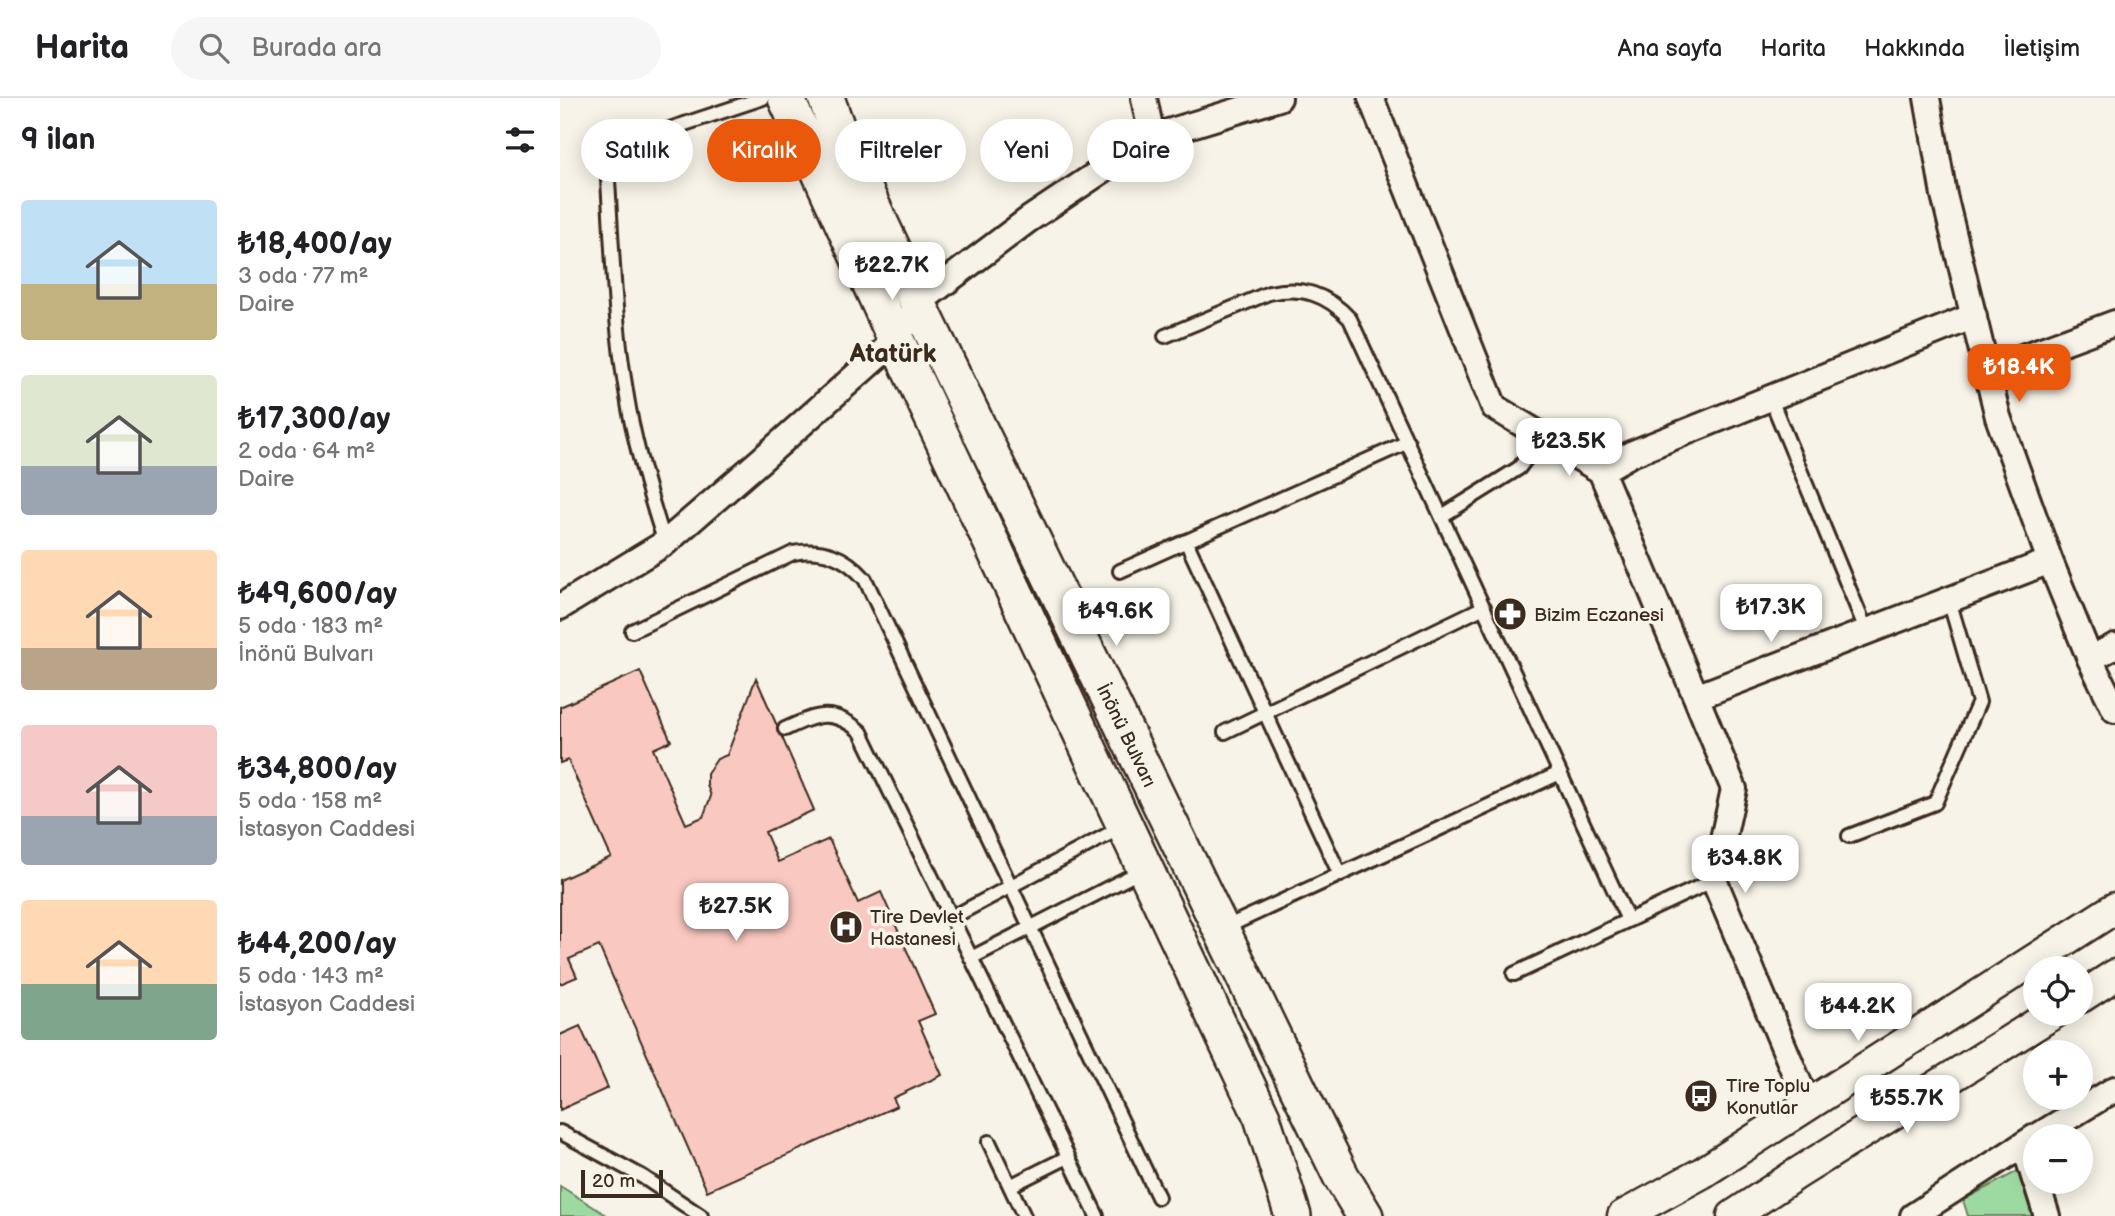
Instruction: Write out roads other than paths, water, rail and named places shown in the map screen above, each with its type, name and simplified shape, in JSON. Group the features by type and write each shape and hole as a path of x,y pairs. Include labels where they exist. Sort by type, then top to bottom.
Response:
{"main road":[{"name":"İnönü Bulvarı","path":"786,98 896,340 1262,1117 1293,1216"},
{"name":"İnönü Bulvarı","path":"826,98 842,142 918,303 1340,1175 1365,1216"}],"street":[{"path":"1144,98 1148,119"},
{"path":"1194,125 1279,98"},
{"path":"1371,98 1494,407 1601,471 1734,789 1714,880 1808,1105"},
{"path":"1927,98 1944,195 1998,416 2050,561 2090,659 2115,710"},
{"path":"560,607 665,542 896,340 918,303 1028,220 1087,181"},
{"path":"1601,471 1631,454 1973,316"},
{"path":"1987,370 2115,323"},
{"path":"1696,697 2050,561"},
{"path":"2090,659 2115,646"},
{"path":"1623,1216 1702,1173 2115,908"},
{"path":"2093,989 2115,975"},
{"path":"1733,1216 2033,1026"},
{"path":"2057,1124 2115,1089"},
{"path":"1924,1213 2023,1145"},
{"path":"2040,1194 2047,1216"}],"lane":[{"path":"665,542 647,487 626,394 606,150 763,98"},
{"path":"1165,337 1269,293 1300,290 1315,293 1340,308 1350,319 1628,920"},
{"path":"1770,397 1867,632"},
{"path":"1442,516 1513,472 1543,436"},
{"path":"1120,571 1408,442"},
{"path":"1186,541 1340,875"},
{"path":"632,631 793,553 818,551 844,560 865,579 1158,1196"},
{"path":"1849,836 1935,803 1979,702 1949,600"},
{"path":"1225,732 1484,607"},
{"path":"785,729 815,715 826,715 850,722 861,732 1097,1216"},
{"path":"1221,930 1560,773"},
{"path":"951,918 1125,825"},
{"path":"971,958 1145,869"},
{"path":"1514,974 1714,880"},
{"path":"560,1132 643,1177 701,1216"},
{"path":"989,1142 1024,1216"},
{"path":"1010,1186 1068,1157"}],"place":[{"name":"Bizim Eczanesi","path":"1510,614"},
{"name":"Tire Devlet Hastanesi","path":"846,927"},
{"name":"Tire Toplu Konutlar","path":"1701,1096"}],"district":[{"name":"Atatürk","path":"893,353"}]}
